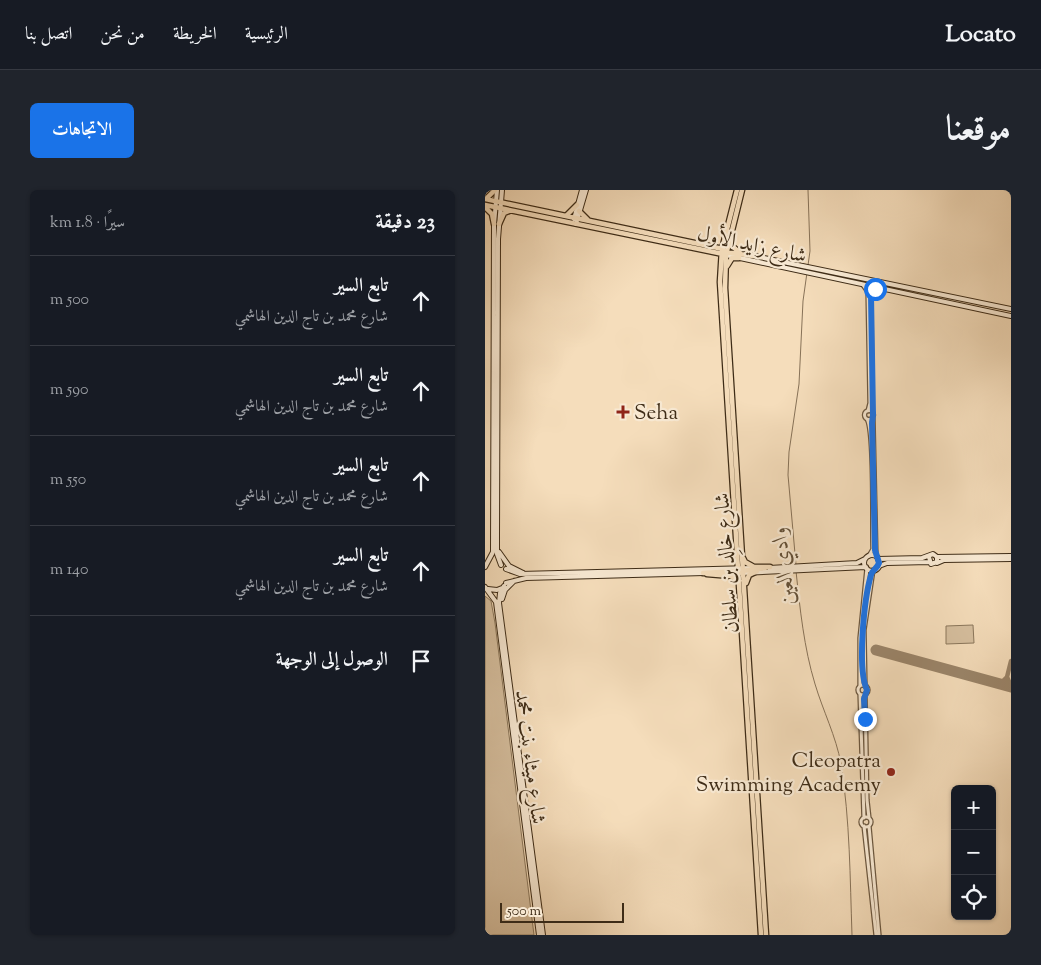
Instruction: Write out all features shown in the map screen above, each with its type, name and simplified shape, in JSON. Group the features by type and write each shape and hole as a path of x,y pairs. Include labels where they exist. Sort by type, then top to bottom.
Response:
{"main road":[{"path":"485,565 491,554 495,537 498,239 496,224 485,202 499,190"},
{"path":"498,239 496,230 499,190"},
{"path":"575,221 577,205 582,190"},
{"path":"575,221 586,190"},
{"name":"شارع خالِد بن سلطان","path":"737,190 729,216 720,273 737,538 745,589 747,698 761,935"},
{"name":"شارع خالِد بن سلطان","path":"728,229 742,190"},
{"name":"شارع زايد الأول","path":"485,202 566,216 575,221 688,247 706,248"},
{"path":"498,205 496,224 495,537 497,554 501,565"},
{"name":"شارع زايد الأول","path":"498,205 543,217 609,225 1011,316"},
{"path":"566,216 577,205"},
{"path":"496,224 505,212 516,211"},
{"path":"579,211 591,222"},
{"path":"725,288 723,280 724,252 729,216"},
{"path":"575,221 609,225"},
{"path":"706,248 718,245 728,229"},
{"path":"725,277 730,260 740,255 730,244 728,229"},
{"path":"688,247 694,246 752,258 761,257"},
{"path":"706,248 719,260 720,273"},
{"name":"شارع خالِد بن سلطان","path":"724,252 742,553 742,658 745,681 748,682 747,698 766,935"},
{"name":"شارع زايد الأول","path":"740,255 761,257 788,266"},
{"name":"شارع زايد الأول","path":"828,275 1011,309"},
{"path":"727,392 730,394 733,408"},
{"path":"730,448 733,465 736,465"},
{"path":"495,537 502,559 514,570 526,576"},
{"path":"730,569 736,561 737,538"},
{"path":"742,553 746,563 754,567 768,568 857,563 867,557 885,560 929,559"},
{"path":"805,567 866,568 873,570 885,563 929,559 933,554 937,556 1011,557"},
{"path":"937,556 937,563"},
{"path":"866,568 867,557"},
{"path":"929,559 933,564 944,560 1011,557"},
{"path":"877,558 879,566"},
{"path":"485,565 494,563 515,574 526,576 705,573 768,568"},
{"path":"485,588 493,590 526,576 730,569 757,571 782,568"},
{"name":"شارع ميثاء بنت محمد","path":"506,569 508,576 500,596 499,610 539,935"},
{"path":"741,571 745,602"},
{"path":"745,589 749,575 757,571"},
{"path":"705,573 729,575 738,579 741,598"},
{"path":"499,610 505,590 514,582 526,576"},
{"path":"485,588 499,610"},
{"name":"شارع ميثاء بنت محمد","path":"499,610 543,935"},
{"path":"747,760 751,764"},
{"path":"522,800 529,830"},
{"path":"526,835 529,836 534,863"},
{"path":"756,858 760,880 763,882"},
{"path":"758,886 761,887 764,909"}],"street":[{"path":"828,275 862,285 868,290 870,411 873,418 877,558"},
{"path":"870,411 871,295 877,288 898,291"},
{"path":"867,557 873,549 871,430 864,414 870,411"},
{"path":"867,419 873,418"},
{"path":"866,568 860,638 860,686 858,690 860,694 864,818 861,822 864,826 877,935"},
{"path":"873,570 863,630 865,686 867,690 865,694 867,800 871,822 869,826 877,935"},
{"path":"860,686 865,686"},
{"path":"860,694 865,694"},
{"path":"864,818 869,818"},
{"path":"864,826 869,826"}],"shaded area":[{"path":"485,596 491,601 495,623 534,935 485,935"},
{"path":"973,625 974,643 946,644 946,626"}],"waterway":[{"name":"وادي العين","path":"796,565 788,475 789,452 799,384 803,301 810,251 808,190"},
{"name":"وادي العين","path":"796,571 808,656 841,764 848,828 852,935"}],"taxiway":[{"path":"1007,677 1011,661"},
{"path":"997,683 1002,682 1007,677 1011,686"}],"runway":[{"path":"876,650 1011,687"}],"place":[{"name":"Seha","path":"623,412"},
{"name":"Cleopatra Swimming Academy","path":"891,772"}],"route":[{"path":"865,719 864,699 867,688 863,680 864,622 871,575 879,563 875,550 872,423 871,295 875,289"}]}
